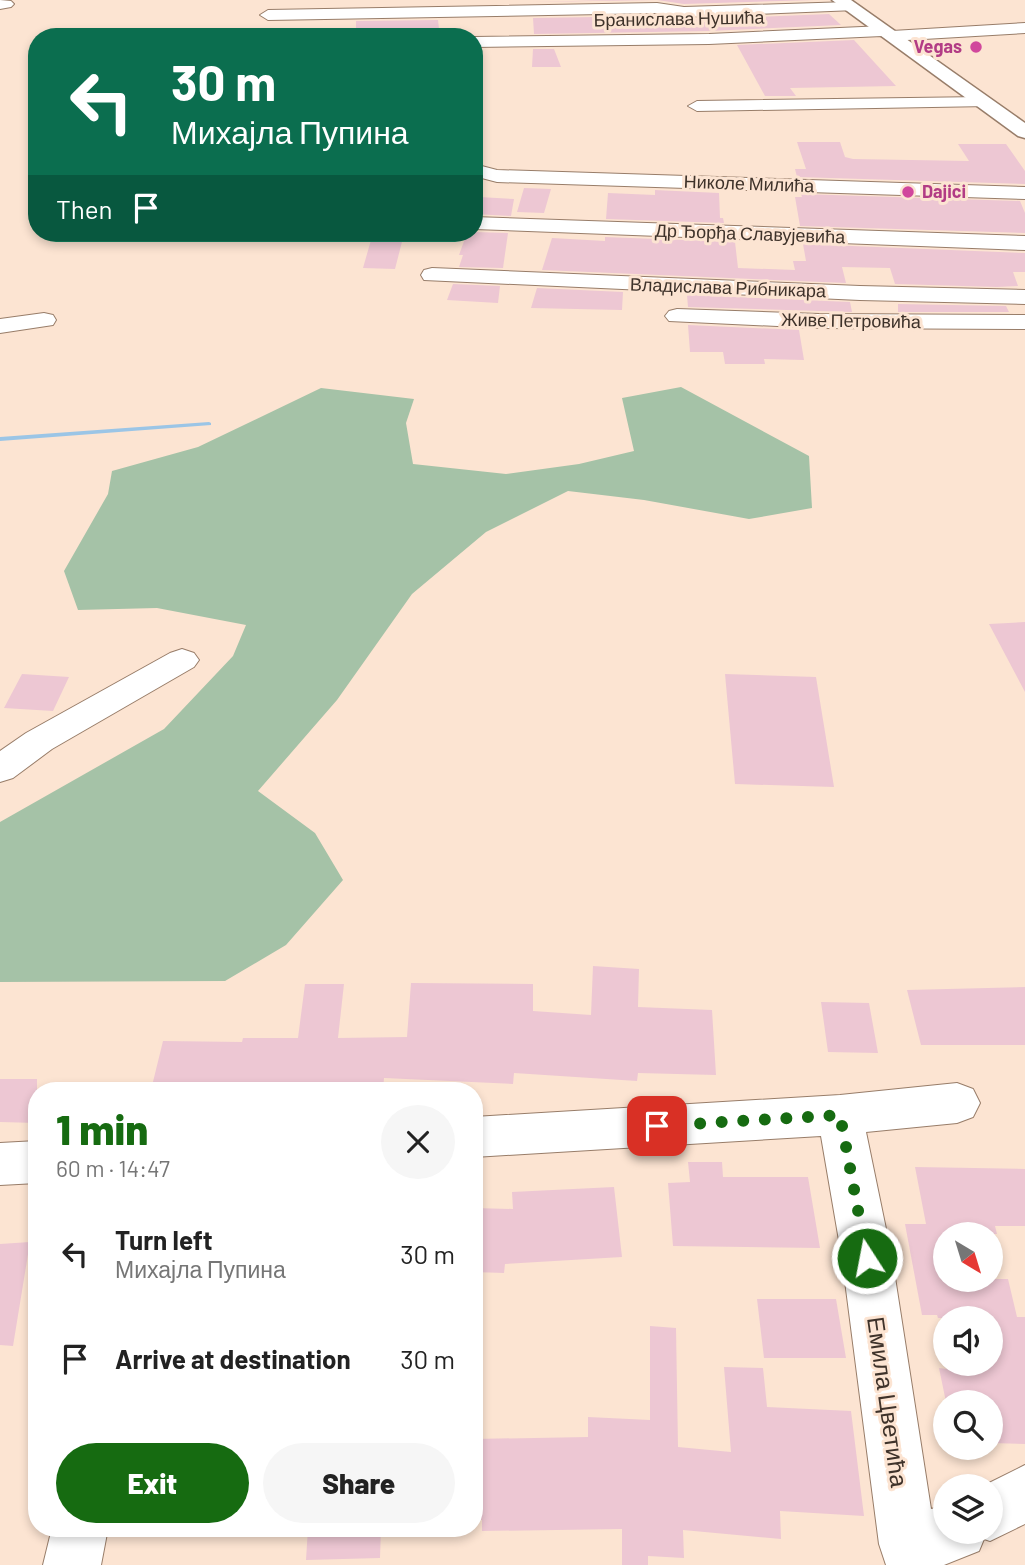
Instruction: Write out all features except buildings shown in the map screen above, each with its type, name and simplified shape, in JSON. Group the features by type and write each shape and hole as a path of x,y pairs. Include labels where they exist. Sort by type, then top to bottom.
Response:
{"main road":[{"path":"845,3 886,39 909,49 1025,132"}],"street":[{"path":"268,15 657,8 684,12 845,3"},
{"name":"Бранислава Нушића","path":"483,42 709,38 886,39 1025,28"},
{"path":"697,106 983,102"},
{"name":"Николе Милића","path":"483,172 522,177 1025,193"},
{"name":"Др Ђорђа Славујевића","path":"483,223 1025,243"},
{"name":"Владислава Рибникара","path":"432,275 860,293 1025,297"},
{"name":"Живе Петровића","path":"677,316 819,321 1025,322"},
{"path":"0,326 44,320"},
{"path":"0,769 40,741 182,660"},
{"path":"483,1137 840,1115 957,1103"},
{"name":"Емила Цветића","path":"840,1115 928,1547"},
{"path":"0,1164 28,1162"},
{"path":"1003,1506 1025,1493"},
{"path":"72,1565 78,1537"}],"green space":[{"path":"681,387 809,456 812,508 749,519 644,500 568,491 486,532 412,594 337,700 258,791 315,833 343,880 286,945 225,981 0,982 0,822 164,729 233,656 246,625 157,608 78,610 64,571 108,494 112,471 198,447 321,388 414,399 406,423 413,464 506,474 579,464 634,451 622,398"}],"waterway":[{"path":"0,439 209,424"}],"place":[{"name":"Vegas","path":"976,47"},
{"name":"Dajici","path":"908,192"}],"route":[{"path":"657,1126 840,1115 867,1258"}]}
